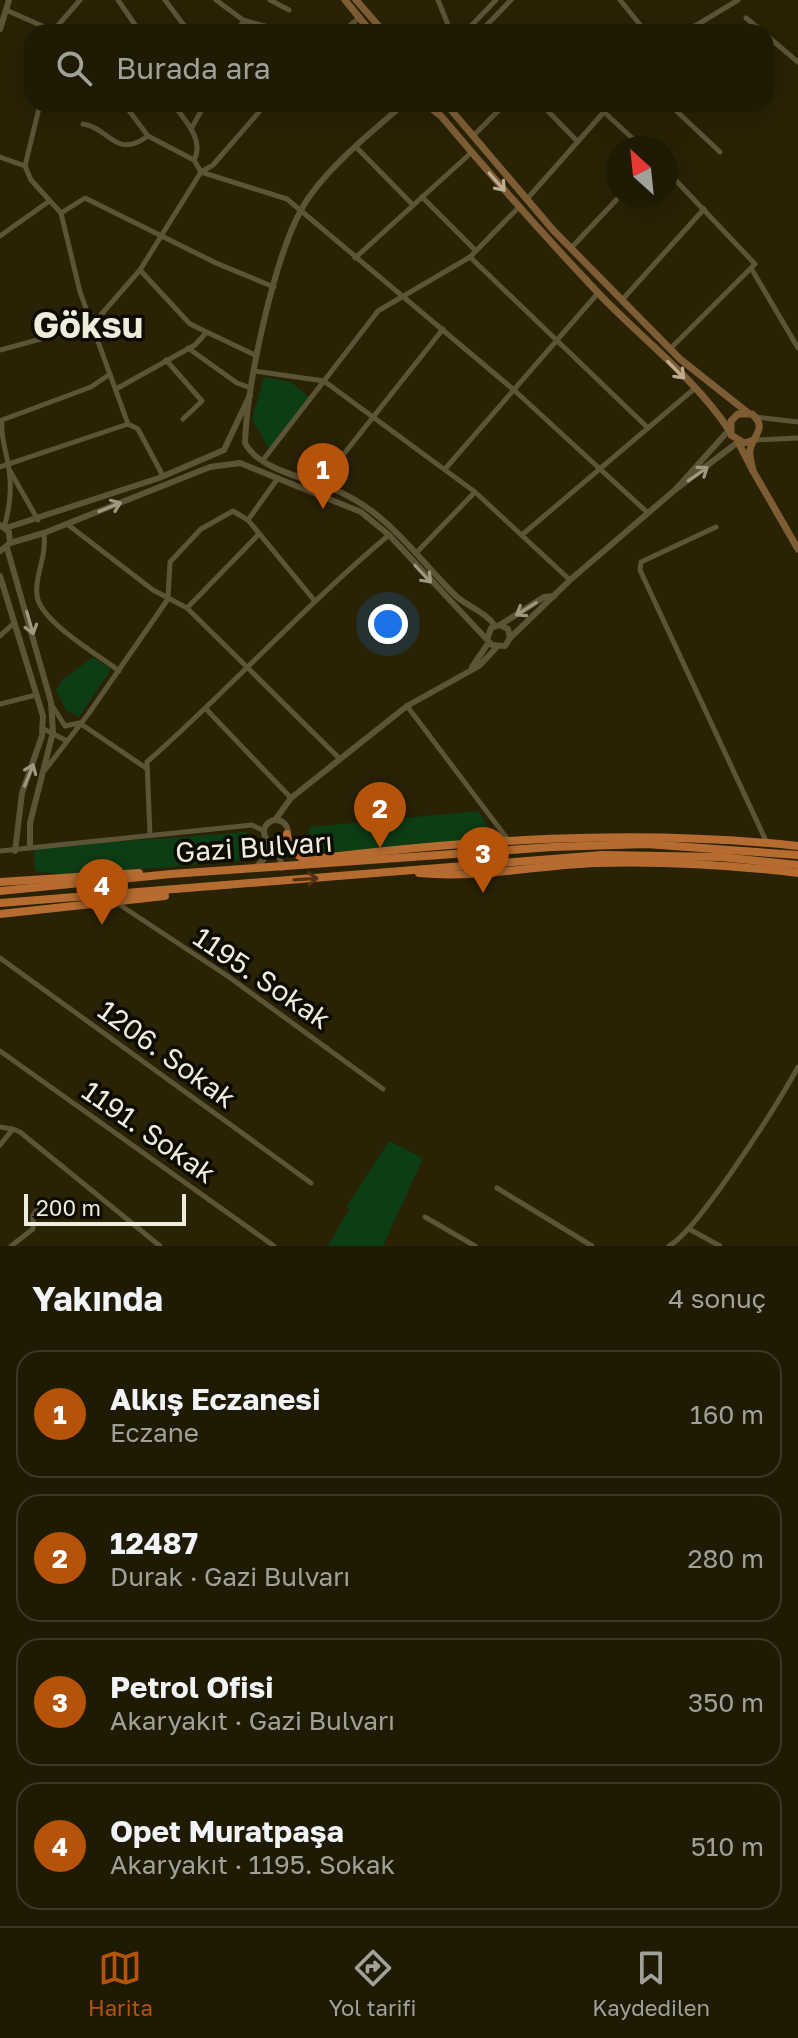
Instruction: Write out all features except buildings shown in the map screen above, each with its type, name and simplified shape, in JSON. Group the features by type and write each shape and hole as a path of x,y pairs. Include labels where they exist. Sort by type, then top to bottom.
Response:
{"highway":[{"path":"287,831 289,848 305,860 509,841 641,835 798,846"},
{"name":"Gazi Bulvarı","path":"0,891 171,874 250,871 552,847 646,844 798,855"},
{"name":"Gazi Bulvarı","path":"0,903 602,855 721,857 798,865"},
{"path":"399,871 448,876 595,863 678,864 798,873"},
{"path":"0,882 128,873 171,874"},
{"path":"0,914 117,903 229,885"}],"main road":[{"path":"345,0 364,24"},
{"path":"356,0 377,24"},
{"path":"436,112 598,293 694,389 729,430 798,549"},
{"path":"453,112 571,248 670,349 721,395 756,417 760,432 749,453 753,471"},
{"path":"729,430 734,417 747,412"},
{"path":"738,442 754,440"}],"street":[{"path":"0,29 9,0"},
{"path":"60,24 80,0"},
{"path":"118,0 134,24"},
{"path":"165,0 183,24"},
{"path":"216,0 252,24"},
{"path":"270,0 289,10"},
{"path":"438,0 448,24"},
{"path":"473,24 496,0"},
{"path":"488,24 511,0"},
{"path":"620,0 640,24"},
{"path":"698,24 738,0"},
{"path":"6,10 38,24"},
{"path":"352,24 359,18"},
{"path":"746,18 753,24"},
{"path":"242,24 245,21"},
{"path":"774,42 798,62"},
{"path":"25,166 38,112"},
{"path":"130,112 148,136 194,160 201,172 287,199 514,390 648,514"},
{"path":"179,112 191,129 198,153 194,160"},
{"path":"191,129 201,112"},
{"path":"0,350 92,325 140,270 201,172 213,165 260,112"},
{"path":"6,547 210,467 236,463 247,447 250,392 257,356 301,210 318,186 394,112"},
{"path":"473,137 497,112"},
{"path":"549,112 578,142"},
{"path":"527,199 604,112 630,136"},
{"path":"678,112 720,152"},
{"path":"83,124 115,143 130,145 148,136"},
{"path":"357,148 413,205"},
{"path":"355,258 472,152"},
{"path":"0,157 25,166 48,202 61,213 92,325 128,424 138,429 163,476"},
{"path":"670,349 755,264 678,182"},
{"path":"422,197 476,251"},
{"path":"61,213 85,198 216,263 275,288"},
{"path":"0,236 48,202"},
{"path":"263,460 378,311 470,257 519,207"},
{"path":"571,248 609,208"},
{"path":"622,300 704,209"},
{"path":"470,257 648,428"},
{"path":"751,268 798,348"},
{"path":"140,270 190,324 257,356"},
{"path":"445,469 598,293"},
{"path":"320,484 443,329"},
{"path":"116,389 188,348 206,333"},
{"path":"188,348 250,392"},
{"path":"166,360 202,401 183,419"},
{"path":"254,371 324,381 475,492 570,580"},
{"path":"30,846 30,823 39,777 53,732 51,702 2,526 11,506 9,468 0,432 1,420 91,387 110,374"},
{"path":"523,534 694,389"},
{"path":"2,526 38,520 163,476 224,450 250,392"},
{"path":"756,417 798,422"},
{"path":"0,467 9,468 128,424"},
{"path":"676,489 729,430"},
{"path":"754,440 798,438"},
{"path":"230,440 247,447 263,460 375,510 458,598 497,626 508,629 510,638"},
{"path":"250,871 266,857 267,824 285,810 291,798 407,706 472,667 479,666 496,648 505,646 570,580 676,489 738,442"},
{"path":"224,450 236,463 352,507 389,535 473,628 496,648"},
{"path":"9,468 38,520"},
{"path":"248,520 278,478"},
{"path":"417,552 475,492"},
{"path":"39,777 83,721 168,599 170,562 201,529 233,511 248,520 314,600"},
{"path":"67,524 168,599 187,608 340,759"},
{"path":"716,527 641,562 640,570 767,843"},
{"path":"44,533 46,553 36,595 41,610 119,671"},
{"path":"187,608 258,535"},
{"path":"150,834 147,762 206,709 314,600 389,535"},
{"path":"0,576 43,716 22,793 15,851"},
{"path":"472,667 497,626 544,597 554,596"},
{"path":"0,634 14,623"},
{"path":"0,704 36,695"},
{"path":"51,702 65,726 76,726 83,721"},
{"path":"407,706 509,841"},
{"path":"206,709 291,798"},
{"path":"83,721 146,768"},
{"path":"42,728 67,741"},
{"path":"282,868 277,844 287,831 285,810"},
{"path":"275,820 287,831"},
{"path":"0,851 252,825 266,839 277,844"},
{"name":"1195. Sokak","path":"117,903 229,977 383,1089"},
{"name":"1206. Sokak","path":"0,958 311,1183"},
{"name":"1191. Sokak","path":"0,1051 274,1246"},
{"path":"669,1246 689,1229 766,1121 798,1067"},
{"path":"0,1127 13,1129 29,1138 160,1246"},
{"path":"0,1145 13,1129"},
{"path":"497,1188 592,1246"},
{"path":"11,1246 33,1229 33,1215 41,1205"},
{"path":"425,1217 475,1246"},
{"path":"689,1229 720,1246"}],"green space":[{"path":"264,377 291,382 309,397 270,451 252,419"},
{"path":"93,657 111,669 79,717 66,710 56,690 62,680"},
{"path":"478,811 498,841 313,853 309,827"},
{"path":"247,832 253,860 69,875 35,871 34,848"},
{"path":"389,1141 423,1158 383,1246 328,1246 349,1210 347,1206"}],"place":[{"name":"Alkış Eczanesi","path":"323,509"},
{"name":"12487","path":"380,848"},
{"name":"Petrol Ofisi","path":"483,893"},
{"name":"Opet Muratpaşa","path":"102,925"}],"district":[{"name":"Göksu","path":"88,325"}]}
